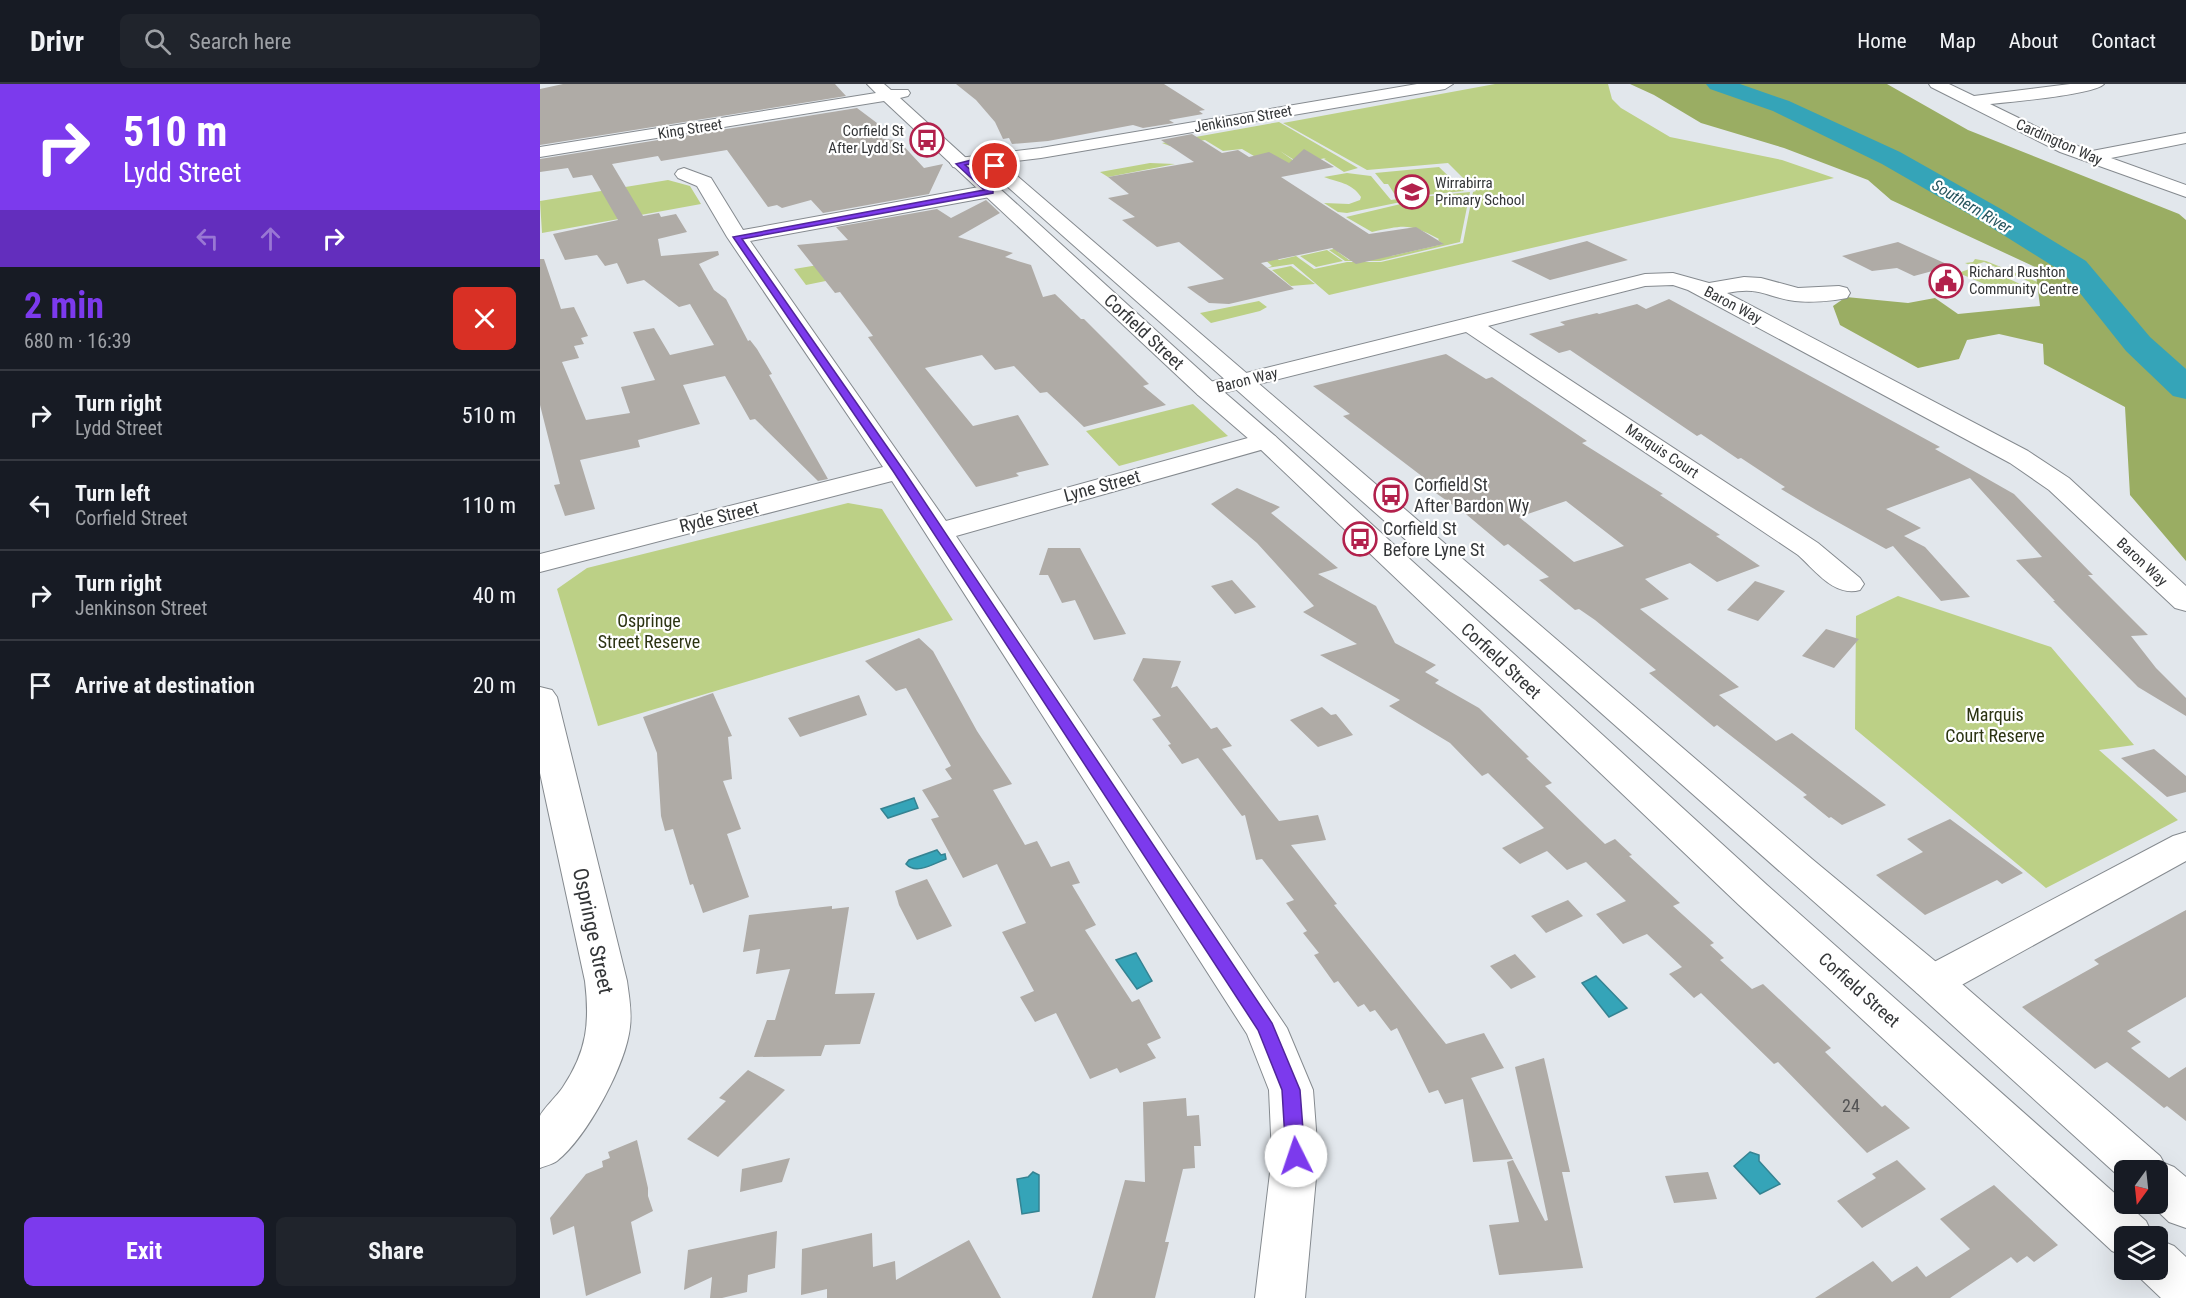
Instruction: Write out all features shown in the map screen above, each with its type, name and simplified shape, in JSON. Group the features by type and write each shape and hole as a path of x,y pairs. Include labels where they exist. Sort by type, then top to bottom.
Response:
{"street":[{"name":"Jenkinson Street","path":"737,237 1041,153 1445,84"},
{"name":"Cardington Way","path":"1937,84 2089,157 2186,191"},
{"path":"1971,101 2048,93 2096,84"},
{"name":"King Street","path":"540,152 840,105 885,94 909,92"},
{"name":"Corfield Street","path":"885,94 1243,381 1560,661 1932,982 2133,1160"},
{"path":"2089,157 2186,138"},
{"name":"Corfield Street","path":"968,144 980,170 1207,390 1266,441 1753,895 2118,1226"},
{"path":"684,174 704,182 737,237 898,471 1266,1028 1291,1090 1296,1156 1280,1298"},
{"name":"Baron Way","path":"1207,390 1645,280 1673,279 1706,291 2019,457 2059,484 2186,602"},
{"path":"1706,291 1744,283 1761,284 1797,295 1839,293"},
{"name":"Marquis Court","path":"1470,324 1808,549 1849,584"},
{"name":"Lyne Street","path":"938,532 1266,441"},
{"name":"Ryde Street","path":"540,563 898,471"},
{"name":"Ospringe Street","path":"540,698 606,981 610,1009 606,1040 593,1077 568,1118 540,1148"},
{"path":"1932,982 2186,845"},
{"path":"2168,1191 2186,1207"},
{"path":"2168,1272 2186,1289"}],"green space":[{"path":"1495,84 1608,84 1612,99 1621,108 1670,137 1782,160 1834,178 1329,295 1293,264 1267,268 1272,266 1263,258 1273,256 1279,260 1296,256 1314,269 1347,262 1381,262 1463,243 1473,192 1476,191 1448,163 1367,170 1283,123"},
{"path":"1630,84 1887,84 1968,130 2179,214 2186,220 2186,561 2130,495 2125,407 2044,364 2043,344 1999,334 1967,340 1959,359 1918,368 1840,325 1833,306 1846,297 1908,303 1935,298 1958,314 2040,306 2035,267 1891,200 1868,180 1784,148 1701,123 1654,95"},
{"path":"1279,122 1358,168 1344,172 1324,159 1326,158 1299,163 1280,151 1297,163 1271,166 1242,149 1223,151 1205,140 1170,146 1162,143"},
{"path":"1150,163 1175,164 1108,177 1100,172"},
{"path":"1439,167 1464,191 1397,198 1388,184 1384,184 1375,173"},
{"path":"1347,173 1371,176 1391,200 1398,199 1401,202 1347,213 1338,212 1324,203 1349,204 1360,200 1361,197 1349,186 1324,177"},
{"path":"668,180 690,186 701,204 542,233 540,201"},
{"path":"1470,192 1460,242 1380,261 1345,261 1329,250 1347,246 1338,252 1349,260 1385,252 1391,256 1443,244 1439,239 1421,230 1400,227 1372,232 1346,217 1405,203 1402,199"},
{"path":"1327,250 1343,261 1316,267 1300,256"},
{"path":"903,251 914,263 806,285 794,269"},
{"path":"1975,259 1986,261 2045,285 2026,288 2019,292 2001,291 2030,282 1984,262 1972,266 1965,263 1973,262"},
{"path":"1291,266 1315,284 1291,286 1272,270"},
{"path":"1975,267 1984,267 2020,284 1996,289 1961,274"},
{"path":"1259,301 1267,307 1260,311 1211,323 1200,313"},
{"path":"1193,404 1228,436 1119,466 1086,431"},
{"name":"Ospringe Street Reserve","path":"848,503 882,509 953,620 598,726 557,589 587,568"},
{"name":"Marquis Court Reserve","path":"1898,596 2051,647 2134,745 2099,750 2178,820 2046,888 1855,729 1856,616"}],"water":[{"path":"914,798 918,808 888,818 881,809"},
{"path":"937,850 941,855 945,854 946,859 920,869 906,864 909,860"},
{"path":"1136,953 1152,981 1137,989 1116,960"},
{"path":"1596,976 1627,1008 1609,1017 1582,983"},
{"path":"1750,1152 1759,1155 1759,1161 1780,1184 1760,1194 1734,1166"},
{"path":"1033,1172 1039,1175 1039,1211 1022,1214 1017,1179 1028,1177"}],"building":[{"path":"563,84 835,84 846,96 540,145 540,89"},
{"path":"956,84 1164,84 1205,110 1199,111 1203,114 1169,120 1174,123 1143,128 1133,125 1048,141 1012,144 1009,138 1003,139 995,122 976,100"},
{"path":"857,108 889,132 882,139 898,140 924,168 943,164 929,194 823,213 811,200 782,208 777,205 768,207 727,150 661,161 658,156 612,164 643,216 659,213 661,217 676,214 687,232 658,239 661,256 718,251 719,255 699,264 714,290 726,299 748,341 750,340 757,349 772,374 769,375 828,479 818,481 755,419 750,420 725,376 683,385 700,424 638,440 640,447 580,460 595,509 565,516 554,485 560,484 540,405 540,259 544,259 561,309 574,307 588,336 581,338 584,344 574,346 579,358 562,362 586,420 630,413 621,387 655,380 633,332 654,328 670,355 714,345 690,304 679,307 644,280 627,284 617,263 605,266 597,255 565,260 553,234 618,220 592,175 573,178 568,168 540,172 540,159"},
{"path":"1192,134 1222,153 1238,150 1249,157 1269,152 1289,163 1304,149 1334,167 1281,177 1369,234 1416,227 1444,244 1356,264 1332,248 1261,263 1294,289 1229,304 1209,303 1187,287 1224,279 1179,242 1157,247 1122,220 1135,217 1108,198 1129,194 1108,177 1194,162 1161,140"},
{"path":"986,200 1000,213 958,237 1013,253 1005,257 1031,265 1043,297 1055,294 1081,319 1084,319 1149,384 1143,386 1166,405 1084,427 1047,392 1040,393 1014,366 995,370 982,355 925,368 973,426 1018,415 1049,465 1016,473 1019,476 976,487 868,337 873,336 840,292 835,293 797,245 848,240 836,227 937,209 951,218"},
{"path":"1587,241 1628,260 1550,280 1511,261"},
{"name":"Richard Rushton Community Centre","path":"1898,242 1951,266 1914,276 1897,268 1872,271 1842,256"},
{"path":"1669,299 1940,447 1935,449 2014,494 2093,575 2088,575 2148,635 2131,636 2156,668 2186,698 2186,716 2138,687 2053,601 2055,601 2016,560 2042,557 1970,478 1886,509 1921,528 1904,536 1925,547 1970,597 1941,601 1893,546 1886,549 1816,510 1781,489 1785,487 1741,458 1738,459 1701,434 1697,436 1570,350 1559,353 1529,334 1565,325 1560,322 1637,304 1646,309"},
{"path":"1446,354 1486,379 1492,377 1587,441 1582,443 1663,494 1660,495 1720,535 1716,536 1760,566 1717,582 1690,563 1645,579 1669,599 1640,609 1739,687 1719,695 1776,741 1792,733 1886,805 1842,825 1831,817 1829,818 1803,797 1807,795 1717,725 1714,727 1649,673 1656,670 1595,620 1579,609 1575,610 1539,580 1549,577 1508,544 1504,546 1467,515 1416,479 1423,477 1343,416 1350,414 1313,386","holes":["1566,501 1624,546 1574,562 1519,517"]},
{"path":"1237,488 1280,507 1271,513 1338,568 1318,574 1376,606 1395,643 1436,665 1425,672 1439,680 1435,683 1479,708 1529,757 1526,758 1552,783 1545,786 1585,825 1605,844 1615,839 1632,855 1629,856 1680,903 1673,906 1714,943 1710,945 1724,958 1720,960 1752,989 1763,984 1831,1048 1825,1052 1882,1107 1885,1105 1910,1128 1867,1153 1778,1062 1774,1064 1701,993 1694,998 1669,974 1682,967 1647,934 1623,944 1596,914 1626,901 1586,862 1567,870 1547,851 1520,864 1502,848 1544,828 1488,773 1482,776 1450,743 1389,706 1400,700 1320,655 1357,644 1303,612 1314,606 1257,543 1211,504"},
{"path":"1048,548 1080,548 1126,634 1094,640 1075,600 1062,603 1048,575 1039,575"},
{"path":"1232,580 1256,607 1235,614 1211,586"},
{"path":"1755,581 1785,591 1758,621 1727,610"},
{"path":"1826,629 1859,639 1834,668 1802,656"},
{"path":"919,638 933,651 977,731 1012,784 993,790 1025,845 1037,841 1051,867 1069,861 1080,883 1072,885 1096,925 1085,930 1132,1002 1139,999 1161,1038 1147,1044 1156,1058 1120,1073 1117,1068 1090,1079 1056,1013 1035,1022 1020,997 1034,991 1002,932 1026,923 997,864 963,878 931,819 939,817 922,790 952,779 945,769 951,766 906,688 896,691 865,661"},
{"path":"1143,658 1181,661 1171,688 1177,686 1211,729 1217,727 1232,746 1222,749 1279,821 1318,815 1326,840 1291,845 1337,904 1334,905 1446,1044 1484,1033 1504,1068 1471,1078 1513,1159 1473,1162 1463,1099 1445,1104 1438,1090 1429,1093 1397,1028 1391,1031 1375,1010 1370,1012 1364,1004 1358,1007 1338,981 1334,983 1314,955 1319,953 1303,933 1307,931 1286,903 1294,900 1262,859 1256,860 1245,815 1242,816 1198,758 1182,764 1168,745 1171,744 1152,719 1161,716 1133,680"},
{"path":"713,693 732,736 728,737 732,779 723,781 741,829 727,834 749,897 703,913 693,884 690,885 673,829 665,831 661,816 657,753 643,717"},
{"path":"859,695 867,715 800,737 788,718"},
{"path":"1322,707 1331,715 1336,714 1353,735 1318,747 1290,720"},
{"path":"2154,749 2186,776 2186,792 2167,797 2121,758"},
{"path":"1950,819 2023,873 2002,884 1997,880 1925,915 1876,875 1923,852 1907,839"},
{"path":"927,879 952,926 917,940 899,905 895,891"},
{"path":"1568,900 1583,916 1546,933 1531,916"},
{"path":"832,906 832,909 849,907 835,994 875,993 860,1044 825,1045 821,1056 754,1057 767,1020 775,1020 790,969 756,974 760,949 743,952 749,915"},
{"path":"2186,910 2186,997 2127,1031 2141,1042 2131,1048 2169,1078 2186,1067 2186,1121 2167,1106 2164,1108 2107,1062 2095,1069 2022,1007 2099,964 2094,960"},
{"path":"1515,954 1536,977 1511,989 1490,966"},
{"path":"1544,1058 1570,1172 1562,1172 1583,1268 1499,1275 1489,1225 1519,1222 1507,1162 1513,1160 1545,1221 1548,1220 1515,1067"},
{"path":"748,1070 785,1090 718,1157 687,1139 726,1101 719,1098"},
{"path":"1186,1098 1187,1116 1199,1115 1201,1146 1194,1146 1195,1168 1183,1169 1165,1242 1169,1242 1155,1298 1092,1298 1125,1180 1145,1182 1143,1102"},
{"path":"637,1140 653,1211 631,1222 641,1273 586,1296 574,1226 553,1235 550,1218 586,1174 603,1167 602,1161 610,1158 608,1152"},
{"path":"790,1158 782,1182 740,1192 742,1169"},
{"path":"1897,1160 1926,1189 1862,1228 1837,1201 1876,1178 1872,1174"},
{"path":"1708,1172 1717,1199 1674,1203 1665,1176"},
{"path":"1994,1185 2058,1245 2034,1262 2027,1256 2017,1263 2011,1257 1950,1298 1815,1298 1873,1261 1892,1282 1917,1266 1926,1277 1970,1249 1940,1219"},
{"path":"777,1231 775,1268 748,1275 747,1292 722,1298 710,1298 712,1277 684,1290 688,1250"},
{"path":"872,1233 873,1267 895,1261 896,1280 969,1240 1001,1298 827,1298 827,1289 801,1295 802,1249"}],"waterway":[{"name":"Southern River","path":"1718,84 1781,106 1891,158 1991,215 2075,267 2138,344 2186,388"}],"place":[{"name":"Corfield St After Lydd St","path":"927,140"},
{"name":"Wirrabirra Primary School","path":"1412,192"},
{"name":"Richard Rushton Community Centre","path":"1946,281"},
{"name":"Corfield St After Bardon Wy","path":"1391,495"},
{"name":"Corfield St Before Lyne St","path":"1360,539"}],"route":[{"path":"995,166 987,159 959,164 990,191 737,237 898,471 1266,1028 1291,1090 1296,1156"}]}
